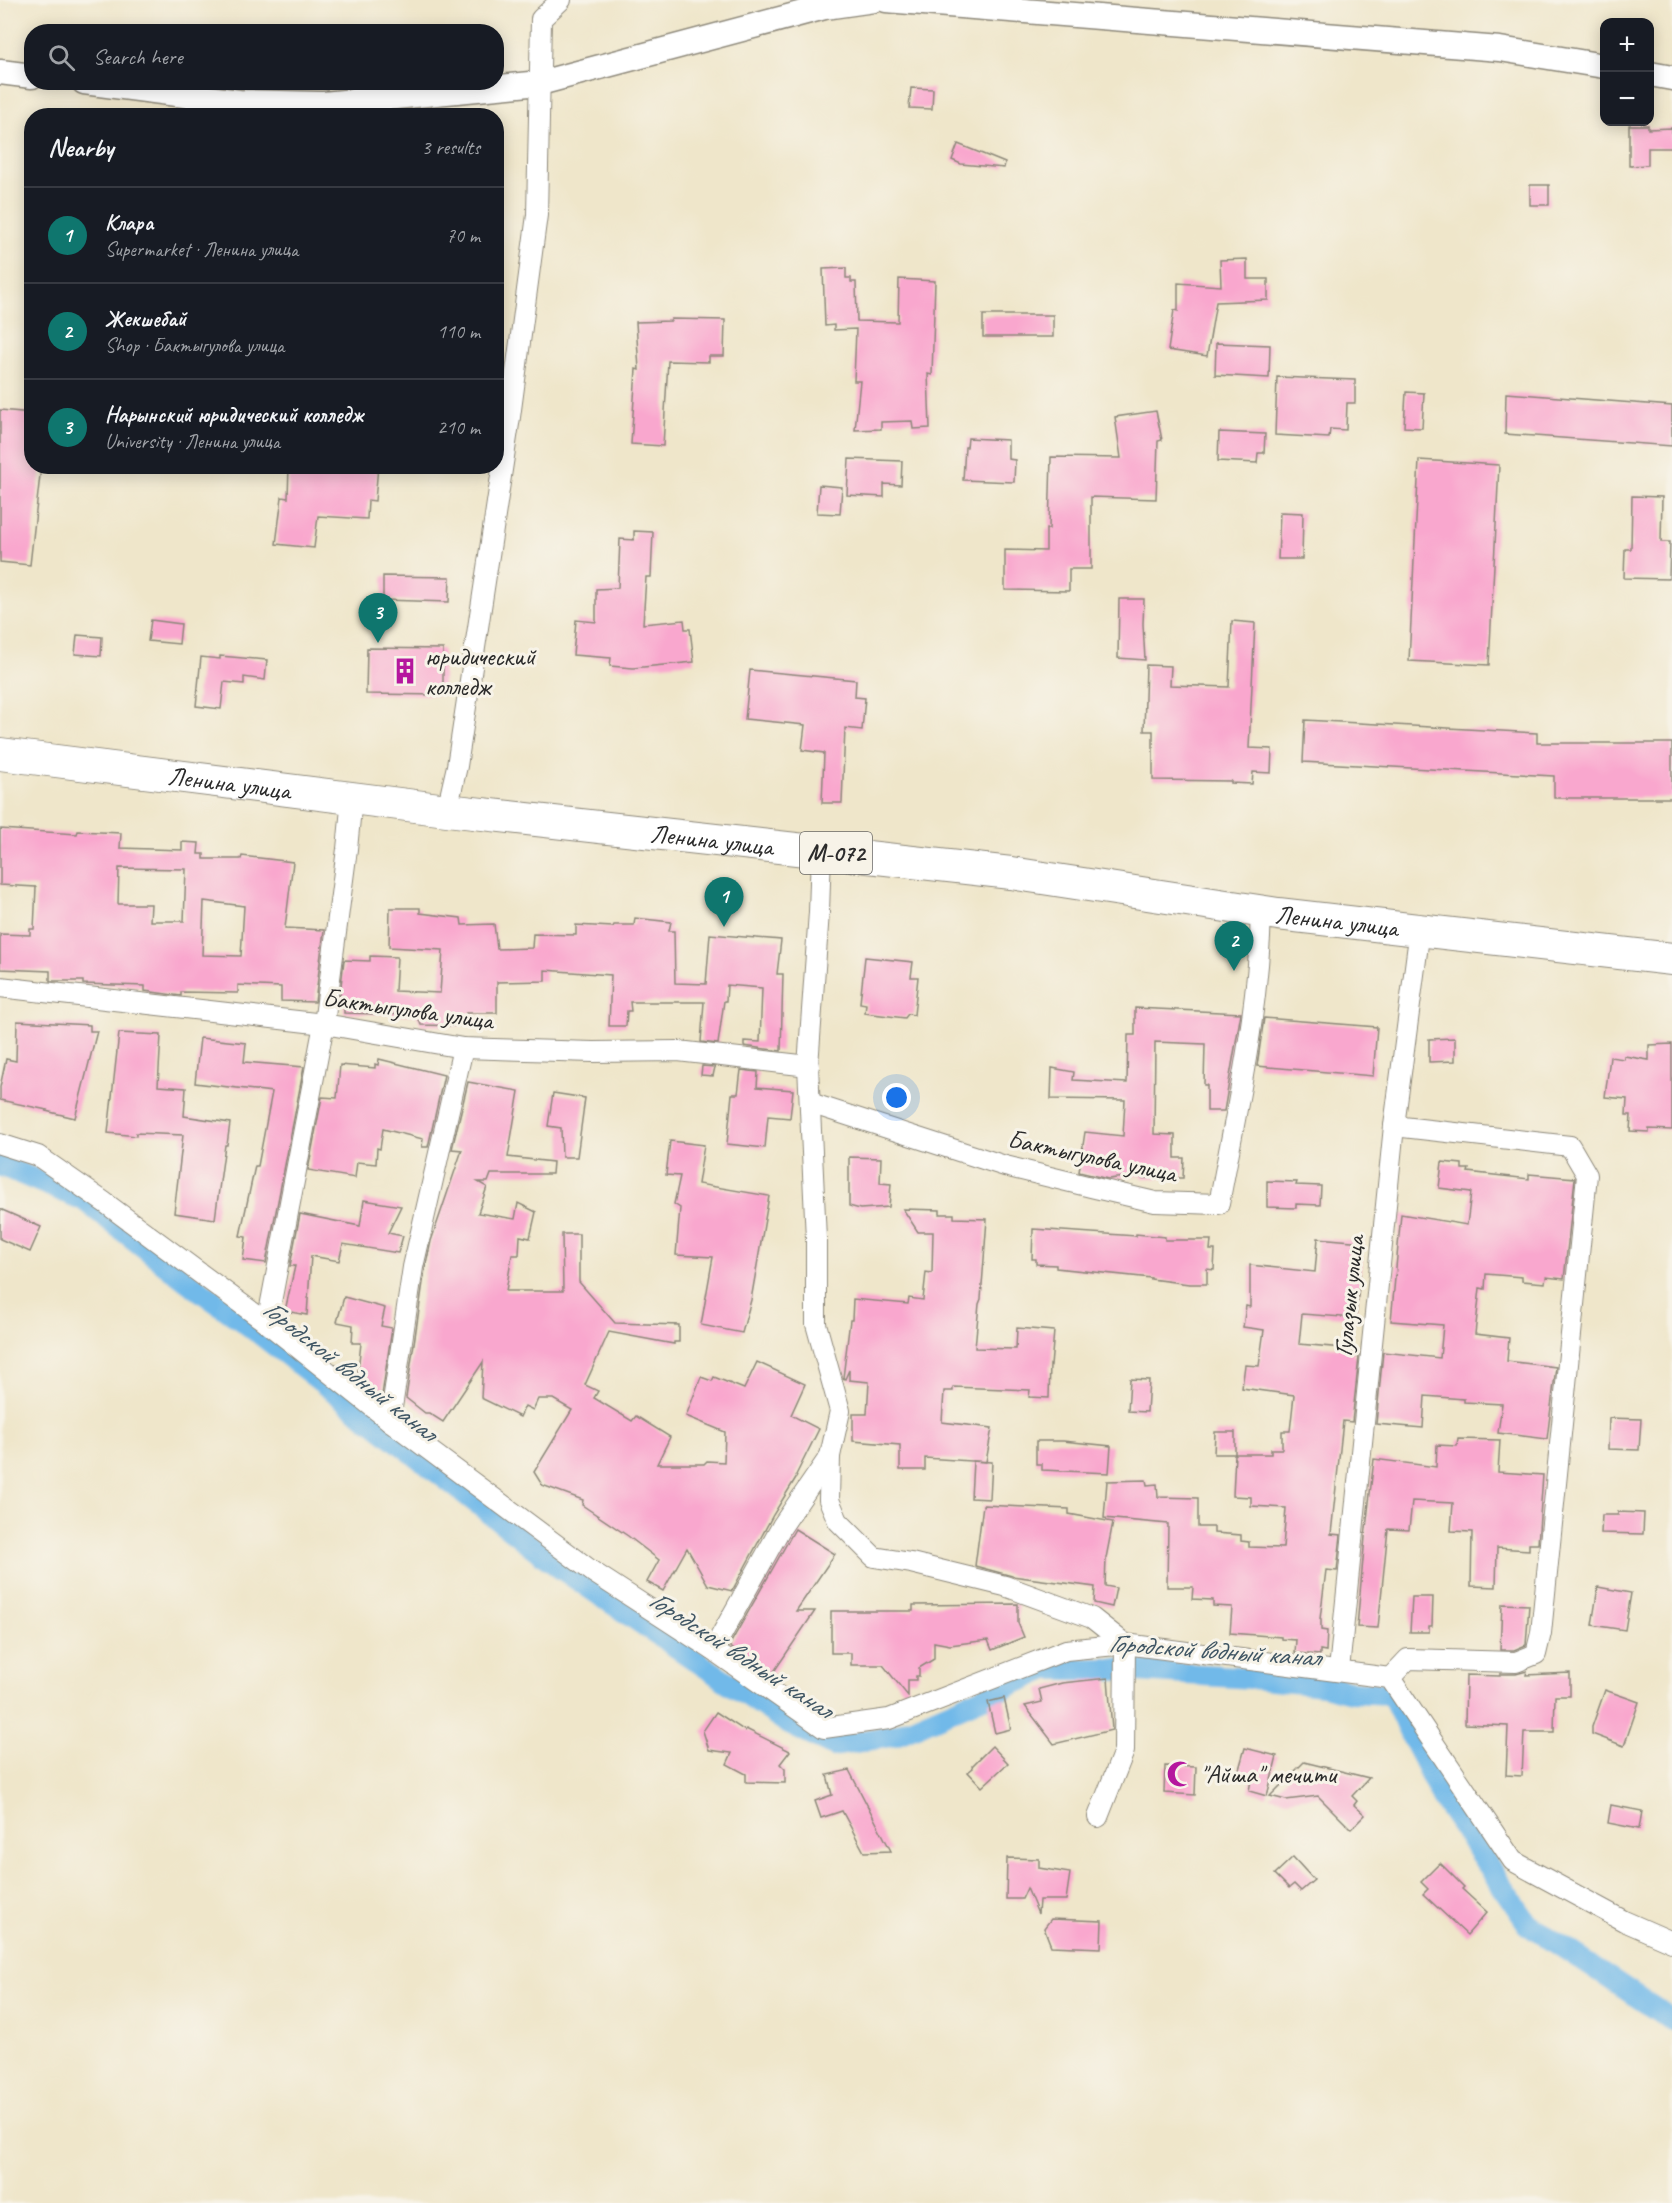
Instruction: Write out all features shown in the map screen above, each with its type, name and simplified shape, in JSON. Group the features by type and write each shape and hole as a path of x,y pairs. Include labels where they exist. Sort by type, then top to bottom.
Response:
{"main road":[{"name":"Ленина улица","path":"0,754 447,810 1011,873 1261,911 1672,959"}],"street":[{"path":"504,457 537,215 541,19 561,0"},
{"path":"504,86 540,83 825,7 874,0"},
{"path":"886,0 1500,48 1600,65"},
{"path":"0,72 24,75"},
{"path":"1654,75 1672,78"},
{"path":"146,90 239,102 323,104 468,90"},
{"path":"447,810 457,766 501,474"},
{"path":"267,1323 324,1024 352,798"},
{"path":"821,852 819,921 809,1066 816,1239 816,1324 840,1412 830,1456 829,1500 838,1521 874,1557 1005,1586 1092,1618 1125,1644"},
{"name":"Бактыгулова улица","path":"810,1103 1005,1166 1080,1185 1155,1202 1219,1204 1252,1022 1260,955 1261,911"},
{"name":"Гулазык улица","path":"1339,1670 1394,1126 1420,929"},
{"name":"Бактыгулова улица","path":"0,987 324,1024 463,1048 593,1052 678,1051 809,1066"},
{"path":"390,1421 413,1267 463,1048"},
{"path":"1390,1678 1408,1659 1516,1662 1536,1654 1587,1175 1570,1146 1394,1126"},
{"path":"0,1144 38,1156 104,1202 267,1323 390,1421 593,1572 713,1650 824,1728 889,1719 1066,1650 1125,1644 1390,1678 1513,1861 1624,1922 1672,1942"},
{"path":"713,1650 783,1526 830,1456"},
{"path":"1098,1817 1124,1751 1125,1644"}],"building":[{"path":"911,88 933,89 932,109 909,108"},
{"path":"1629,126 1648,126 1648,129 1672,128 1672,148 1648,148 1648,165 1629,166"},
{"path":"958,144 1005,163 1004,168 961,164 952,160"},
{"path":"1530,185 1549,185 1549,205 1530,205"},
{"path":"1247,259 1247,279 1268,279 1268,300 1216,302 1207,356 1168,350 1174,310 1178,311 1178,283 1221,286 1220,260"},
{"path":"846,268 846,278 851,278 851,282 856,282 857,321 898,322 899,279 935,281 932,375 928,374 930,428 913,429 912,421 881,422 881,429 855,430 860,381 854,381 856,329 834,330 834,325 825,326 823,269"},
{"path":"983,315 1053,315 1053,337 983,337"},
{"path":"671,319 725,320 724,356 709,356 709,362 668,361 663,446 631,444 636,369 639,370 636,322 671,321"},
{"path":"1216,343 1270,345 1269,378 1215,375"},
{"path":"1277,377 1355,380 1355,403 1347,403 1346,430 1330,429 1329,438 1275,435"},
{"path":"1406,392 1424,393 1422,428 1404,427"},
{"path":"1506,393 1672,406 1672,446 1505,434"},
{"path":"0,410 24,412 24,474 40,474 30,565 0,562"},
{"path":"1156,411 1162,440 1158,441 1156,499 1091,497 1091,569 1069,569 1069,591 1005,590 1005,550 1046,551 1046,529 1049,529 1051,457 1121,458 1115,417"},
{"path":"1219,432 1265,434 1264,453 1258,453 1257,463 1218,461"},
{"path":"968,438 1008,440 1008,459 1015,460 1014,482 963,480 965,447 967,447"},
{"path":"849,459 902,461 901,485 884,484 884,497 847,495"},
{"path":"1419,460 1499,465 1489,665 1409,661"},
{"path":"289,474 377,474 375,501 368,500 367,519 318,516 314,548 276,544 282,497 288,498"},
{"path":"819,485 842,487 840,514 817,513"},
{"path":"1632,496 1662,497 1661,542 1670,542 1669,579 1624,578 1625,549 1631,549"},
{"path":"1280,512 1303,513 1302,559 1278,559"},
{"path":"634,531 653,532 651,577 646,577 643,624 684,620 685,629 690,629 694,662 633,668 610,666 611,658 573,655 576,620 596,622 596,589 618,588 620,539 634,540"},
{"path":"383,576 450,577 449,602 383,600"},
{"path":"1119,599 1144,599 1145,660 1118,658"},
{"path":"151,620 181,624 179,644 148,641"},
{"path":"1232,621 1255,623 1249,748 1272,749 1271,773 1253,772 1252,784 1231,783 1231,781 1153,780 1153,731 1144,731 1146,665 1171,666 1170,685 1229,687"},
{"path":"77,635 102,637 101,656 75,654"},
{"name":"юридический колледж","path":"367,648 443,649 443,695 366,694"},
{"path":"220,656 267,660 265,680 244,677 244,684 224,682 221,709 196,706 201,657 220,659"},
{"path":"750,670 856,680 855,697 865,698 862,730 845,728 842,803 822,803 824,753 802,750 805,725 745,719"},
{"path":"1305,720 1537,733 1537,743 1672,743 1672,798 1554,798 1554,776 1303,762"},
{"path":"0,829 77,834 78,831 121,833 120,848 182,850 182,842 199,843 198,854 204,854 204,859 241,859 242,856 293,862 285,928 324,930 315,1002 281,1001 281,987 238,985 238,993 181,992 181,996 145,991 145,986 50,981 50,971 0,969 0,934 30,935 30,929 34,929 36,887 0,885","holes":["119,868 186,869 184,921 150,921 151,904 118,904","204,901 244,906 241,956 202,955"]},
{"path":"390,908 420,908 420,913 461,918 462,925 494,924 497,949 532,948 533,934 576,935 576,925 613,927 614,925 634,925 635,918 671,922 669,931 674,931 675,983 706,984 710,934 781,940 777,974 783,974 781,1051 744,1046 744,1041 760,1042 762,988 727,985 718,1044 701,1042 704,1002 630,1002 631,1011 627,1011 626,1026 609,1026 611,975 545,970 545,981 497,982 497,1013 466,1013 461,1026 421,1025 417,1015 344,1013 344,1003 339,1003 344,960 370,961 370,956 397,957 395,991 440,993 443,950 389,947"},
{"path":"865,957 913,962 911,977 918,977 914,1015 908,1014 905,1018 865,1013 866,1004 860,1003"},
{"path":"1135,1008 1241,1013 1224,1111 1207,1111 1207,1085 1204,1085 1205,1044 1155,1042 1154,1134 1175,1135 1175,1158 1184,1158 1183,1178 1142,1178 1142,1175 1108,1179 1079,1172 1085,1132 1123,1136 1125,1100 1051,1099 1052,1068 1074,1072 1073,1080 1127,1083 1128,1035 1135,1035"},
{"path":"1264,1018 1377,1027 1373,1076 1257,1066"},
{"path":"17,1021 90,1025 90,1031 97,1031 75,1118 0,1100 0,1087 6,1059 16,1061"},
{"path":"119,1033 161,1035 158,1086 186,1088 184,1116 230,1123 215,1219 174,1213 183,1135 136,1133 136,1136 108,1133"},
{"path":"200,1038 246,1043 244,1062 304,1067 266,1263 243,1260 246,1237 240,1236 255,1166 258,1166 272,1092 195,1083"},
{"path":"1455,1038 1455,1061 1429,1062 1429,1039"},
{"path":"1672,1044 1672,1130 1630,1131 1631,1115 1626,1115 1627,1099 1605,1097 1610,1057 1624,1059 1624,1056 1649,1060 1649,1045"},
{"path":"379,1059 444,1075 428,1147 422,1147 423,1139 383,1129 380,1149 377,1148 376,1164 357,1162 355,1178 308,1170 322,1097 337,1098 340,1065 375,1068"},
{"path":"702,1066 715,1067 713,1076 701,1075"},
{"path":"741,1070 758,1072 757,1087 793,1090 790,1118 768,1116 765,1148 727,1144 732,1094 738,1094"},
{"path":"468,1082 519,1091 508,1157 553,1162 552,1174 491,1174 488,1182 478,1182 487,1187 478,1213 515,1219 518,1203 536,1212 530,1238 520,1236 519,1255 512,1255 506,1291 563,1291 562,1234 579,1234 579,1282 615,1323 679,1325 679,1342 674,1342 674,1344 609,1332 585,1385 598,1391 594,1398 632,1421 636,1416 670,1437 657,1464 724,1462 725,1432 686,1416 701,1377 712,1381 714,1377 744,1389 757,1362 805,1384 791,1415 819,1429 797,1476 732,1591 708,1585 687,1548 663,1591 647,1582 659,1560 582,1505 583,1500 542,1485 534,1472 572,1410 553,1399 538,1399 533,1410 525,1406 520,1417 481,1398 483,1362 443,1422 425,1413 406,1398 431,1241 462,1150 452,1149"},
{"path":"553,1093 585,1098 577,1157 562,1157 561,1128 548,1126"},
{"path":"670,1141 704,1145 698,1184 769,1196 751,1300 742,1333 701,1325 713,1257 676,1255 680,1208 674,1204 680,1176 666,1175"},
{"path":"849,1157 881,1158 880,1183 891,1184 889,1207 860,1209 849,1206"},
{"path":"1442,1162 1462,1164 1462,1169 1469,1169 1468,1172 1529,1179 1529,1174 1575,1178 1564,1279 1546,1277 1545,1283 1522,1281 1522,1277 1486,1274 1485,1289 1480,1288 1475,1334 1509,1338 1507,1361 1556,1367 1547,1439 1498,1433 1502,1404 1464,1402 1464,1399 1425,1396 1423,1428 1376,1424 1383,1352 1440,1358 1443,1325 1391,1321 1401,1214 1467,1225 1471,1192 1439,1188"},
{"path":"1267,1181 1321,1186 1320,1205 1296,1204 1296,1208 1267,1207"},
{"path":"364,1200 401,1206 388,1233 403,1236 398,1253 343,1244 339,1261 311,1256 307,1315 285,1311 295,1266 290,1266 300,1214 360,1226"},
{"path":"0,1209 41,1227 30,1252 0,1239"},
{"path":"903,1209 940,1210 940,1214 954,1214 954,1218 987,1219 975,1348 1016,1349 1017,1328 1054,1331 1049,1398 1029,1397 1030,1390 953,1387 953,1391 944,1391 942,1422 992,1428 986,1462 925,1458 925,1470 900,1470 900,1445 853,1441 853,1414 867,1414 869,1382 849,1380 849,1370 845,1379 843,1378 853,1299 908,1304 909,1298 923,1300 926,1272 932,1273 933,1232 918,1232"},
{"path":"1033,1229 1136,1236 1136,1234 1165,1237 1165,1240 1211,1240 1210,1250 1215,1250 1214,1270 1207,1269 1207,1284 1189,1284 1036,1264 1036,1259 1032,1259"},
{"path":"1318,1238 1363,1242 1356,1318 1302,1314 1299,1344 1354,1349 1353,1356 1359,1357 1352,1422 1343,1421 1331,1534 1341,1535 1337,1571 1326,1570 1320,1619 1321,1630 1327,1631 1326,1651 1320,1650 1320,1655 1295,1653 1296,1640 1230,1633 1232,1607 1213,1606 1213,1600 1192,1599 1193,1587 1167,1587 1168,1524 1104,1518 1107,1481 1146,1480 1147,1485 1157,1484 1158,1497 1198,1498 1198,1527 1214,1527 1214,1533 1241,1535 1241,1541 1249,1542 1249,1547 1283,1548 1286,1508 1251,1506 1251,1497 1233,1496 1235,1454 1271,1454 1271,1449 1282,1449 1282,1431 1290,1431 1294,1395 1242,1388 1245,1365 1259,1366 1264,1330 1243,1327 1246,1306 1250,1307 1250,1265 1315,1272"},
{"path":"344,1297 385,1308 381,1326 392,1328 382,1395 376,1394 357,1380 361,1343 352,1343 353,1325 337,1322"},
{"path":"1130,1379 1149,1380 1147,1412 1128,1411"},
{"path":"1609,1418 1641,1419 1639,1450 1608,1449"},
{"path":"1215,1432 1235,1432 1235,1454 1214,1454"},
{"path":"1458,1439 1500,1440 1498,1472 1543,1475 1538,1544 1529,1544 1529,1550 1497,1548 1496,1587 1471,1586 1472,1532 1451,1531 1453,1503 1412,1501 1409,1530 1388,1529 1378,1628 1357,1627 1374,1459 1436,1467 1437,1445 1457,1446"},
{"path":"1036,1441 1111,1446 1109,1473 1042,1470 1042,1464 1036,1464"},
{"path":"973,1461 992,1462 990,1499 971,1498"},
{"path":"983,1505 1069,1509 1069,1514 1113,1522 1106,1558 1105,1586 1116,1588 1112,1607 1094,1603 1095,1587 1012,1576 975,1566"},
{"path":"1618,1512 1644,1513 1643,1534 1601,1533 1602,1515 1618,1515"},
{"path":"795,1529 835,1554 796,1611 815,1611 771,1676 729,1646"},
{"path":"1598,1587 1631,1593 1625,1630 1592,1625"},
{"path":"1412,1597 1433,1597 1432,1626 1429,1626 1429,1632 1410,1632"},
{"path":"1018,1604 1018,1623 1024,1637 992,1650 988,1640 950,1645 934,1642 934,1659 919,1668 919,1676 916,1676 916,1680 908,1680 908,1696 883,1665 851,1665 851,1653 831,1653 831,1611 913,1611 913,1605"},
{"path":"1502,1604 1529,1605 1526,1645 1514,1650 1500,1650"},
{"path":"1527,1671 1526,1675 1570,1673 1570,1696 1555,1696 1554,1732 1524,1732 1522,1776 1506,1775 1508,1726 1465,1724 1466,1675 1500,1676 1500,1674"},
{"path":"1108,1678 1112,1730 1054,1744 1025,1706 1042,1702 1039,1689 1062,1683"},
{"path":"1605,1690 1639,1702 1624,1746 1592,1734 1592,1727"},
{"path":"1004,1698 1011,1729 995,1733 988,1702"},
{"path":"716,1712 745,1731 746,1729 790,1751 780,1764 785,1769 785,1783 746,1782 746,1774 727,1764 732,1753 709,1750 703,1731"},
{"path":"992,1746 1008,1763 982,1787 968,1772"},
{"path":"1245,1748 1277,1756 1267,1796 1249,1791 1252,1775 1238,1773"},
{"path":"1304,1762 1369,1778 1352,1796 1357,1801 1354,1805 1365,1815 1351,1829 1318,1796 1286,1800 1270,1796"},
{"name":"\"Айша\" мечити","path":"1165,1766 1196,1767 1195,1795 1164,1793"},
{"path":"849,1770 891,1851 864,1852 842,1811 821,1818 815,1801 832,1795 827,1775"},
{"path":"1611,1805 1642,1811 1639,1829 1608,1823"},
{"path":"1293,1857 1314,1880 1301,1891 1294,1884 1289,1888 1275,1874"},
{"path":"1007,1858 1039,1859 1039,1868 1070,1873 1066,1900 1039,1900 1038,1914 1027,1888 1022,1899 1006,1899"},
{"path":"1440,1863 1464,1887 1462,1889 1487,1912 1467,1935 1423,1894 1428,1889 1421,1882"},
{"path":"1051,1919 1102,1921 1101,1948 1051,1946 1044,1928"}],"waterway":[{"name":"Городской водный канал","path":"0,1165 84,1200 560,1568 789,1724 833,1746 896,1735 1047,1669 1105,1669 1252,1678 1323,1685 1352,1692 1391,1694 1442,1798 1528,1924 1672,2020"}],"place":[{"name":"Нарынский юридический колледж","path":"378,643"},
{"name":"юридический колледж","path":"405,671"},
{"name":"Клара","path":"724,927"},
{"name":"Жекшебай","path":"1234,971"},
{"name":"\"Айша\" мечити","path":"1180,1774"}]}
